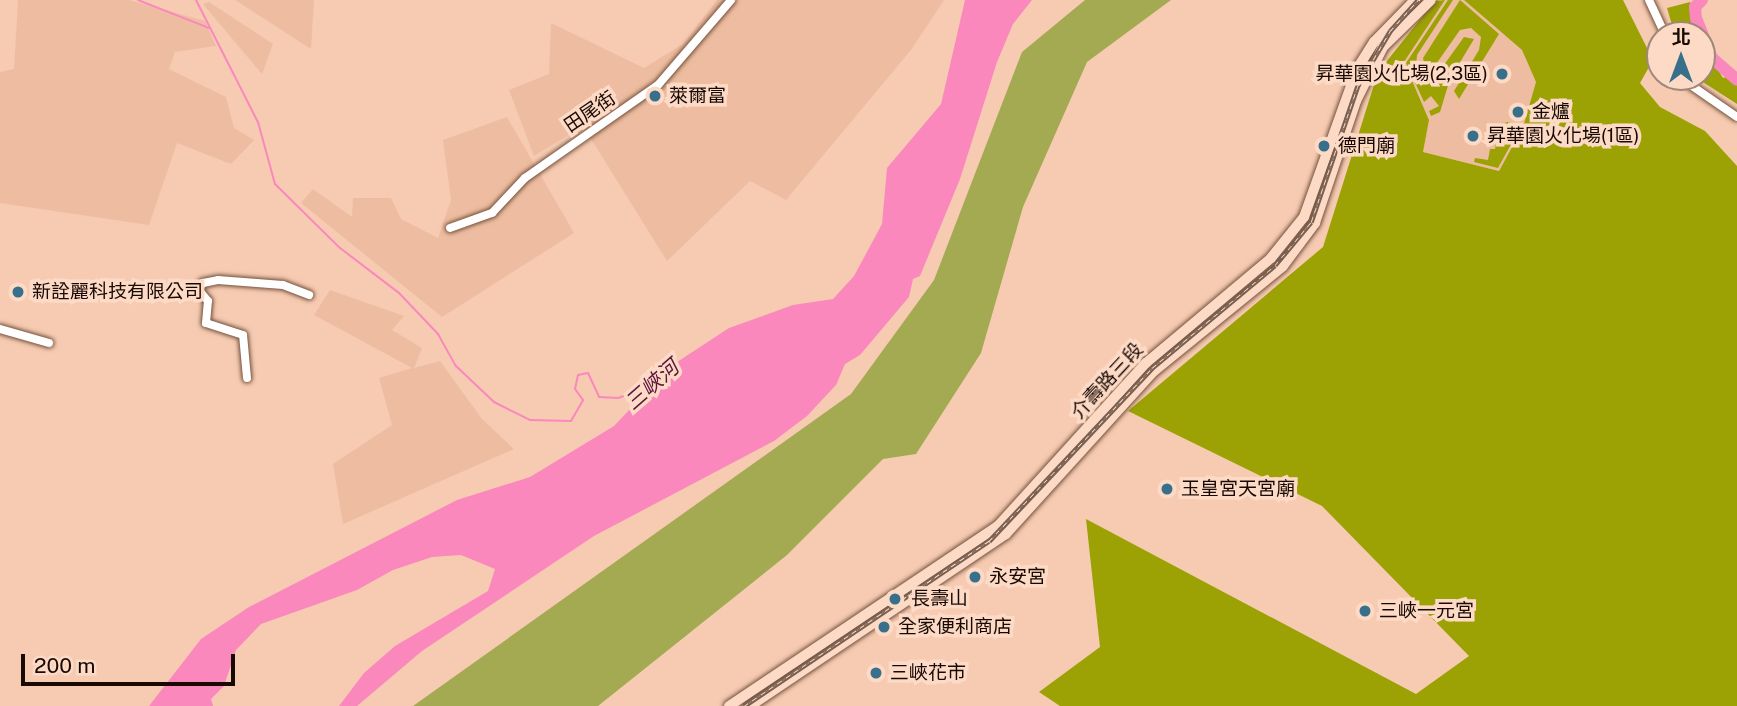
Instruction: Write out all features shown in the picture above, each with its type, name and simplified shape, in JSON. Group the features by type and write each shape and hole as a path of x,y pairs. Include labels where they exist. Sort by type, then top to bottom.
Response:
{"main road":[{"name":"介壽路三段","path":"729,706 998,526 1146,363 1271,258 1304,217 1357,69 1374,42 1415,0"},
{"name":"介壽路三段","path":"750,706 1006,534 1154,371 1283,266 1318,215 1356,101 1375,61 1383,47 1431,0"}],"street":[{"name":"田尾街","path":"450,228 492,213 525,178 658,85 731,0"},
{"path":"1649,0 1659,21"},
{"path":"1699,91 1737,117"},
{"path":"247,378 243,335 206,323 208,301 198,289 203,283 218,280 283,285 309,295"},
{"path":"0,329 49,343"}],"shaded area":[{"path":"18,0 129,0 205,21 216,46 175,52 169,69 226,97 234,128 254,140 231,164 177,143 149,225 0,203 0,72 14,69"},
{"path":"235,0 314,0 311,49"},
{"path":"717,0 944,0 911,50 786,200 750,181 667,261 583,126 534,156 509,90 549,74 551,23 644,68 683,44"},
{"path":"965,0 1032,0 1013,24 997,62 960,179 920,276 913,279 909,297 860,355 845,364 836,385 807,416 774,441 594,536 422,651 357,706 339,706 364,673 395,646 488,591 495,569 461,555 432,557 393,570 357,590 261,624 236,650 224,686 211,699 213,706 149,706 201,639 249,607 457,500 530,477 614,426 671,366 729,328 793,305 833,299 854,276 882,224 887,168 941,104"},
{"path":"1445,0 1464,0 1522,50 1536,82 1523,127 1499,171 1423,152 1429,119 1404,62"},
{"path":"1445,0 1404,62 1429,120 1423,152 1499,171 1523,127 1536,82 1522,50 1464,0 1623,0 1646,46 1646,72 1640,83 1660,107 1705,131 1737,166 1737,706 1060,706 1039,692 1100,647 1086,519 1416,694 1469,656 1322,506 1128,411 1323,247 1378,72 1435,1"},
{"path":"1448,0 1453,0 1417,55 1416,67 1427,76 1436,76 1464,37 1474,39 1450,79 1440,112 1431,116 1429,111 1439,106 1431,96 1424,102 1406,63"},
{"path":"1460,0 1499,34 1459,99 1454,91 1479,50 1481,37 1471,28 1460,30 1434,67 1424,63 1423,58"},
{"path":"209,2 273,44 262,74 203,4"},
{"path":"1690,2 1695,21 1671,21 1667,8"},
{"path":"1716,66 1723,78 1737,73 1737,104 1716,90"},
{"path":"507,117 574,233 442,317 301,203 313,189 352,217 353,198 391,198 401,219 438,238 451,200 443,140"},
{"path":"1508,122 1521,126 1498,168 1474,162 1475,158 1488,160 1490,149 1495,149 1500,124"},
{"path":"330,290 404,316 392,330 422,348 414,368 440,361 482,419 514,449 343,524 333,464 392,425 379,378 412,368 314,315"}],"green space":[{"path":"1085,0 1171,0 1087,62 1023,207 981,353 916,454 883,459 787,555 598,706 413,706 851,394 934,280 1022,52"}],"waterway":[{"path":"138,0 209,28"},
{"name":"三峽河","path":"196,0 258,122 275,184 340,248 399,293 438,334 456,366 494,402 530,420 571,421 583,400 575,389 578,375 588,373 599,397 618,398 656,385"},
{"path":"1702,0 1695,7 1696,18 1712,58 1737,80"}],"railway":[{"path":"744,706 989,541 1152,368 1275,265 1311,222 1358,85 1390,31 1418,0"}],"place":[{"name":"昇華園火化場(2,3區)","path":"1502,74"},
{"name":"萊爾富","path":"655,96"},
{"name":"金爐","path":"1518,112"},
{"name":"昇華園火化場(1區)","path":"1473,136"},
{"name":"德門廟","path":"1324,146"},
{"name":"新詮麗科技有限公司","path":"18,292"},
{"name":"玉皇宮天宮廟","path":"1167,489"},
{"name":"永安宮","path":"975,577"},
{"name":"長壽山","path":"895,599"},
{"name":"三峽一元宮","path":"1365,611"},
{"name":"全家便利商店","path":"884,627"},
{"name":"三峽花市","path":"876,673"}]}
